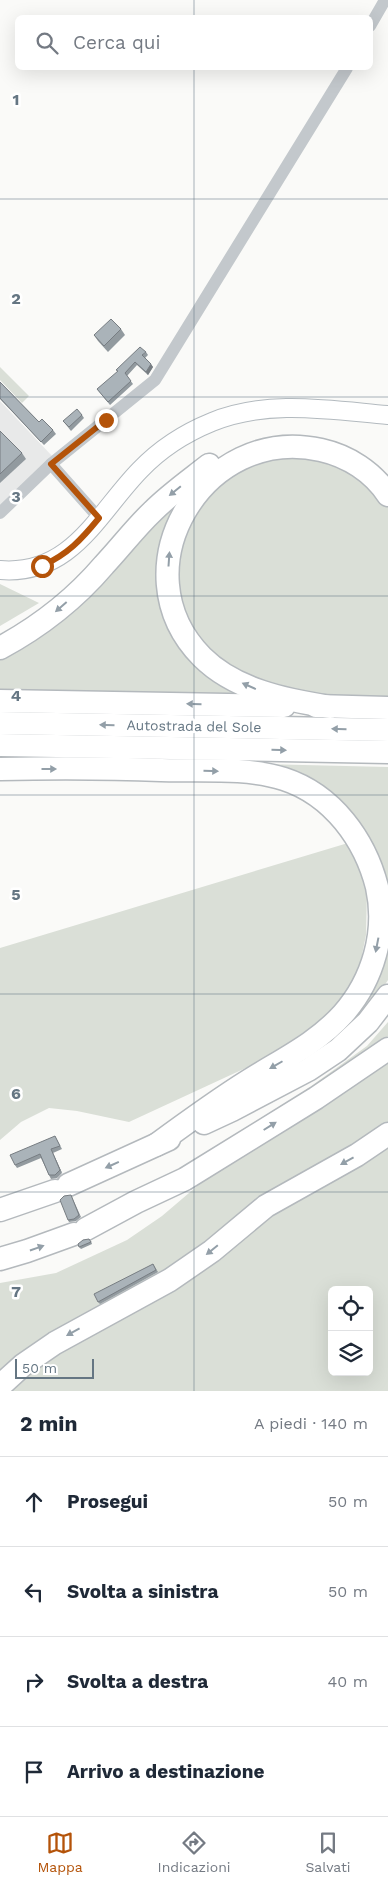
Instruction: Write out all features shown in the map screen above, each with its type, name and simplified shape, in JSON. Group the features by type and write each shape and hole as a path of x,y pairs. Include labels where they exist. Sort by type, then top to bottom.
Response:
{"highway":[{"path":"0,648 32,629 69,600 104,566 139,525 165,499 209,465 226,454 248,444 287,435 320,437 347,446 361,454 388,478"},
{"path":"330,706 288,700 255,689 223,673 202,656 184,632 172,602 168,571 172,540 177,524 186,509 208,482 234,463 259,452 276,448 314,449 346,458 376,480 388,495"},
{"path":"0,701 388,708"},
{"name":"Autostrada del Sole","path":"0,723 388,730"},
{"name":"Autostrada del Sole","path":"0,745 388,752"},
{"path":"0,769 232,771 284,779 313,794 337,813 356,836 369,863 379,904 378,940 370,969 356,998 333,1025 298,1052 225,1096 156,1145"},
{"path":"0,1210 62,1188 232,1110 308,1070 353,1038 388,996"},
{"path":"136,1202 227,1136 339,1063 368,1037 388,1015"},
{"path":"0,1259 27,1252 80,1231 185,1179 316,1098 388,1049"},
{"path":"0,1386 23,1365 54,1343 170,1280 212,1251 266,1206 357,1155 388,1134"}],"street":[{"path":"373,21 385,0"},
{"path":"0,513 51,464 155,380 346,70"},
{"path":"0,570 28,569 54,560 76,544 152,458 182,436 213,422 237,414 270,408 319,409 388,415"},
{"path":"51,464 99,518"}],"shaded area":[{"path":"0,367 29,396 22,403 0,380"},
{"path":"0,401 53,457 0,511"},
{"path":"324,456 382,495 388,504 388,703 315,699 233,673 190,635 171,575 198,497 252,459"},
{"path":"183,502 173,623 260,696 0,695 0,653 160,508"},
{"path":"0,584 39,603 0,626"},
{"path":"261,764 388,767 388,980 376,998 333,1043 269,1073 375,972 364,841"},
{"path":"348,843 359,861 367,891 366,935 357,980 321,1021 263,1060 129,1122 77,1111 49,1108 21,1122 0,1140 0,948"},
{"path":"388,1022 388,1036 370,1052 264,1120 367,1046"},
{"path":"388,1055 388,1127 207,1248 0,1378 0,1283 56,1273 127,1240 162,1216 216,1170"},
{"path":"388,1139 388,1391 3,1391 252,1223"}],"building":[{"path":"111,319 121,329 104,346 94,335"},
{"path":"140,347 146,352 142,355 151,364 146,372 135,362 125,373 131,381 108,402 97,389 118,371 116,370"},
{"path":"0,382 39,422 42,419 53,430 41,442 0,398"},
{"path":"77,409 82,415 69,427 63,421"},
{"path":"0,431 22,453 0,474"},
{"path":"55,1136 60,1146 51,1149 60,1170 55,1175 49,1175 40,1154 15,1165 10,1155"},
{"path":"71,1195 79,1215 74,1219 68,1220 60,1200 64,1196"},
{"path":"89,1239 91,1242 79,1247 78,1244 83,1240"},
{"path":"153,1264 156,1270 98,1302 94,1294"}],"route":[{"path":"42,566 70,550 99,518 51,464 106,420"}]}
